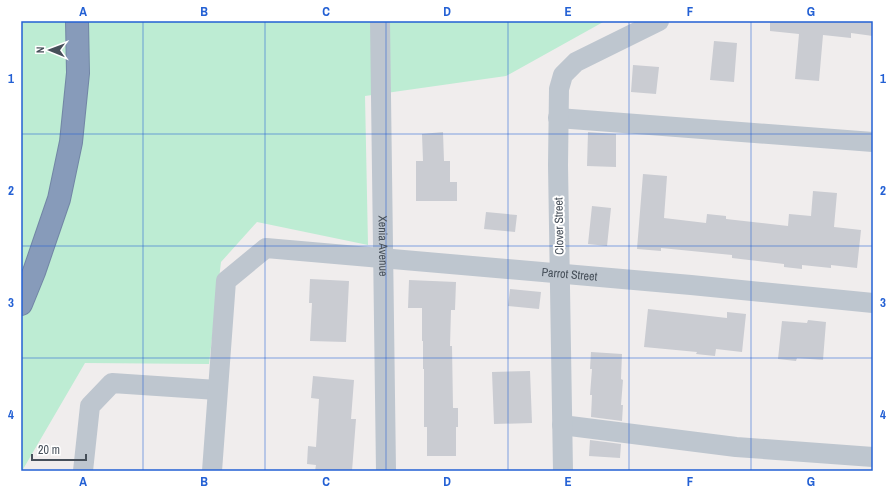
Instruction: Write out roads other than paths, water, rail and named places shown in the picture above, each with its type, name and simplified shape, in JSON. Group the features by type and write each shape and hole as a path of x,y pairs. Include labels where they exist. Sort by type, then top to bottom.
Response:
{"highway":[{"path":"21,304 34,272 58,200 71,142 78,73 77,21"}],"street":[{"name":"Xenia Avenue","path":"380,21 386,471"},
{"name":"Clover Street","path":"563,471 558,118 559,89 562,78 576,62 659,21"},
{"path":"558,118 873,142"},
{"name":"Parrot Street","path":"218,390 226,281 266,248 873,302"},
{"path":"83,471 90,406 112,383 218,390 212,471"},
{"path":"562,425 736,447 873,457"}]}
